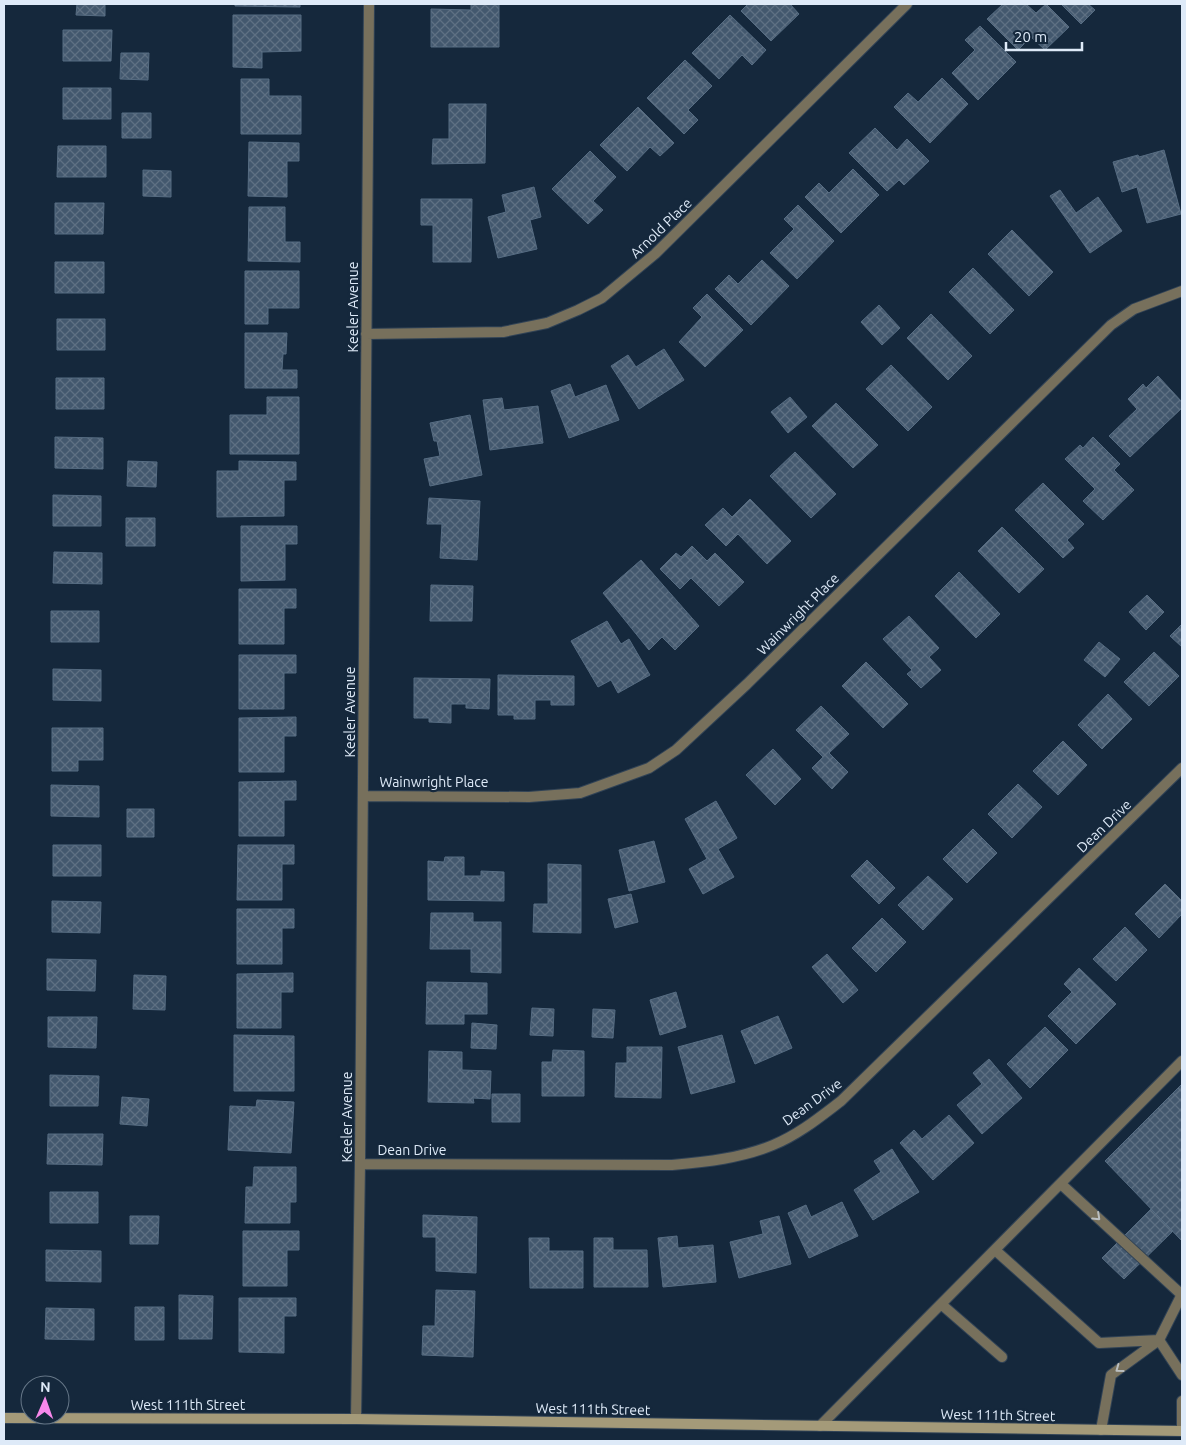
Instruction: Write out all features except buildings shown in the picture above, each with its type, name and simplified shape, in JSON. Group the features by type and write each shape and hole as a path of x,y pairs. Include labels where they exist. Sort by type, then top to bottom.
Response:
{"main road":[{"name":"West 111th Street","path":"4,1418 356,1420 1182,1431"}],"street":[{"name":"Keeler Avenue","path":"356,1420 360,1164 369,4"},
{"name":"Arnold Place","path":"366,334 503,332 548,322 602,298 655,254 907,4"},
{"name":"Wainwright Place","path":"363,796 529,797 580,794 648,768 676,750 746,684 1111,325 1134,309 1182,291"},
{"name":"Dean Drive","path":"360,1164 672,1165 706,1162 774,1145 808,1125 841,1101 1182,768"},
{"path":"820,1426 1182,1061"},
{"path":"1062,1184 1182,1294 1159,1340 1111,1375 1101,1430"},
{"path":"995,1250 1100,1343 1159,1340"},
{"path":"941,1304 1002,1357"},
{"path":"1159,1340 1182,1375"},
{"path":"1182,1401 1182,1431"}]}
